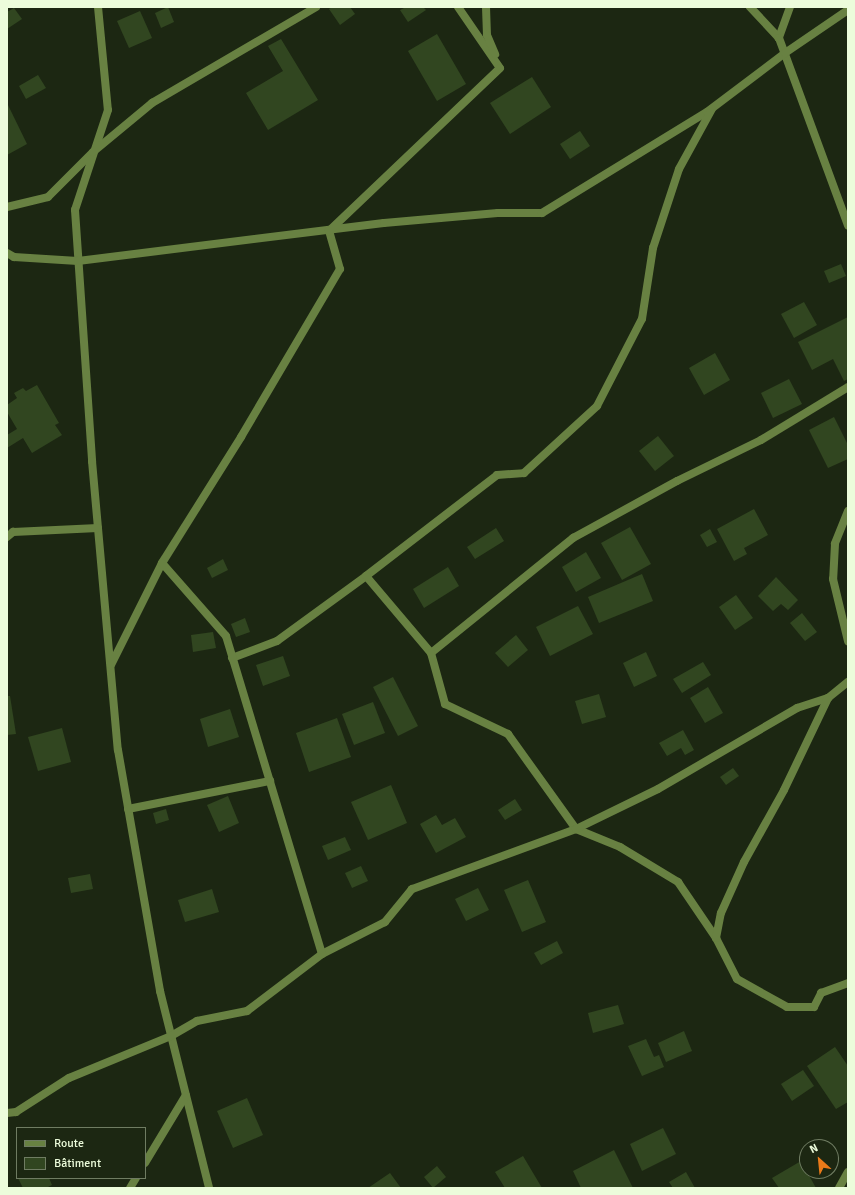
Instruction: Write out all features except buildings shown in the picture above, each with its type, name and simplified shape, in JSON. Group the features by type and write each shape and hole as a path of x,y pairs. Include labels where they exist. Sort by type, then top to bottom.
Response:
{"street":[{"path":"98,7 108,110 75,210 98,528 110,666 118,750 160,991 210,1188"},
{"path":"7,207 48,197 94,152 152,103 316,7"},
{"path":"458,7 500,68"},
{"path":"486,7 487,35 500,68"},
{"path":"750,7 779,38 848,226"},
{"path":"779,38 790,7"},
{"path":"7,253 14,257 78,261 329,231 490,214 542,213 713,107 785,53 848,10"},
{"path":"329,231 500,68"},
{"path":"232,658 277,641 366,576 497,475 524,473 597,406 642,319 653,248 678,169 713,107"},
{"path":"110,666 162,563 241,437 340,269 329,231"},
{"path":"431,653 573,538 677,481 761,440 848,387"},
{"path":"848,512 835,544 833,579 848,641"},
{"path":"7,537 13,532 98,528"},
{"path":"162,563 226,636 322,954"},
{"path":"366,576 431,653 445,704 508,734 576,829 620,847 678,882 716,938 737,979 787,1007 814,1007 821,992 848,983"},
{"path":"7,1113 16,1112 69,1078 171,1036 197,1021 246,1011 322,954 385,922 412,889 576,829 658,789 797,708 828,698 848,682"},
{"path":"716,938 722,913 744,862 784,790 828,698"},
{"path":"128,809 270,781"},
{"path":"146,1161 186,1095"},
{"path":"839,1188 848,1172"},
{"path":"130,1188 135,1179"}]}
